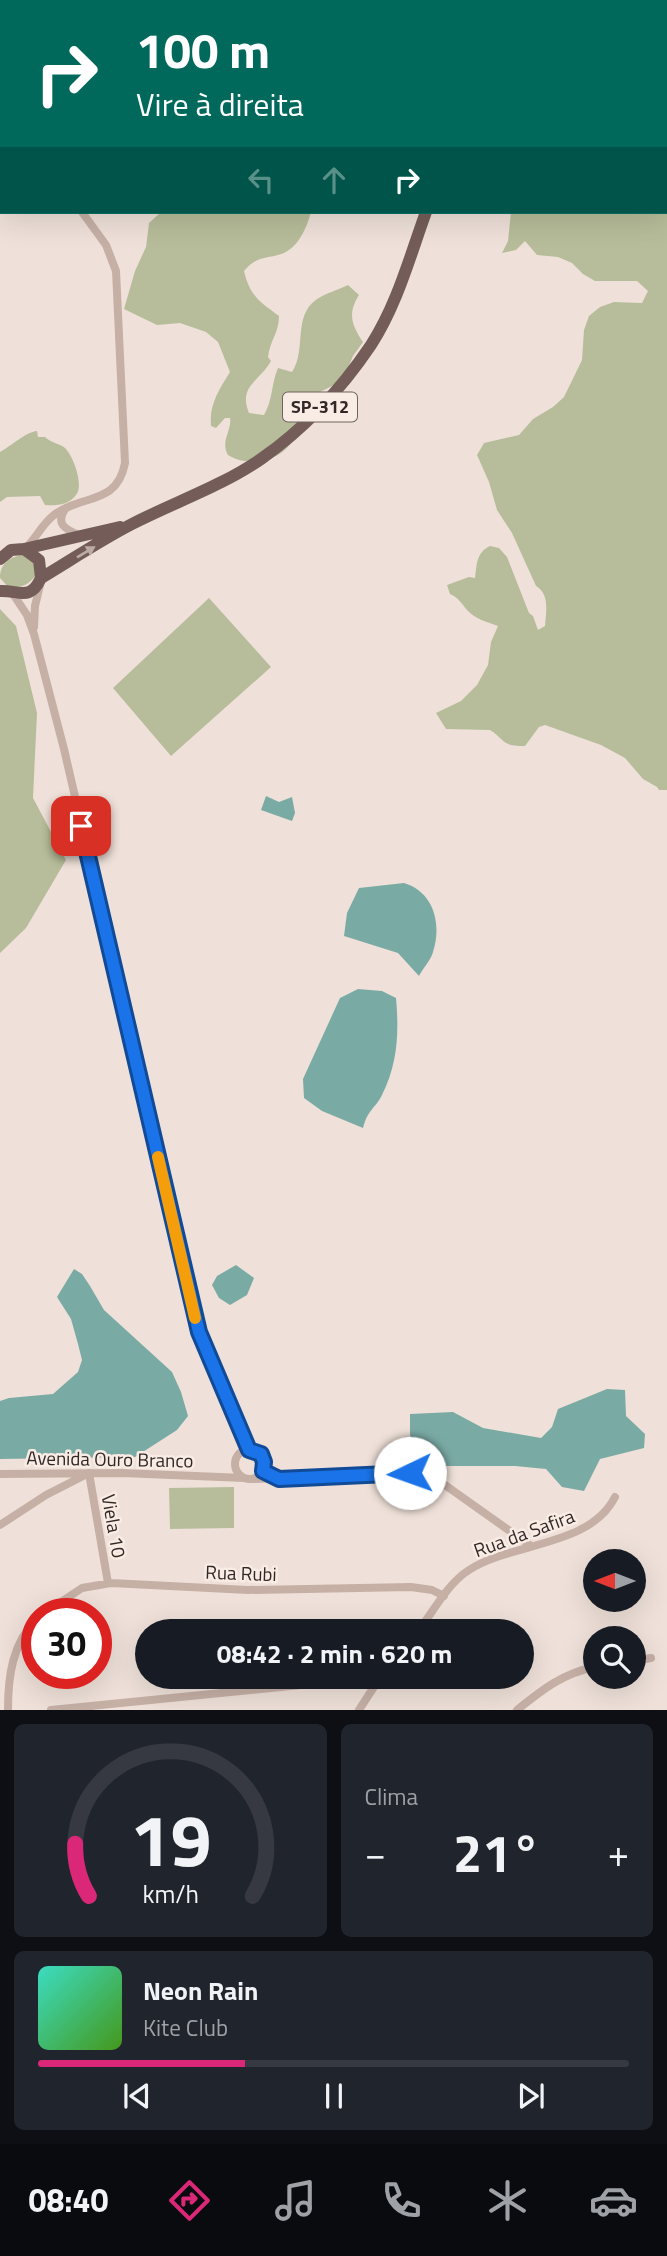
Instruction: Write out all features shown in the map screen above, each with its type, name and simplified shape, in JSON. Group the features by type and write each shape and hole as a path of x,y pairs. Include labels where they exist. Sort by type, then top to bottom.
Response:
{"main road":[{"name":"SP-312","path":"5,590 27,593 38,585 41,578 130,525 232,476 260,460 283,442 346,379 378,332 425,214"},
{"name":"SP-312","path":"0,559 11,550 130,525"},
{"path":"24,549 39,560 41,578"}],"street":[{"path":"24,549 51,517 114,488 123,474 125,463 116,271 106,245 83,214"},
{"path":"66,508 61,517 63,527 81,535"},
{"path":"34,634 36,598 41,578"},
{"path":"5,590 27,615 34,634 64,749 196,1321 214,1371 249,1450"},
{"path":"249,1450 261,1454 264,1462 263,1471 249,1478 237,1471 236,1460 240,1453 249,1450"},
{"name":"Avenida Ouro Branco","path":"219,1477 231,1470 236,1460"},
{"name":"Avenida Ouro Branco","path":"263,1471 279,1479"},
{"name":"Avenida Ouro Branco","path":"0,1474 279,1479 401,1472 424,1475 445,1485 531,1546"},
{"path":"0,1525 46,1495 89,1474"},
{"name":"Viela 10","path":"89,1474 108,1583"},
{"name":"Rua da Safira","path":"427,1619 443,1596 470,1569 589,1525 610,1507 615,1497"},
{"name":"Rua Rubi","path":"67,1598 82,1588 108,1583 261,1590 411,1587 432,1590 443,1596"},
{"path":"8,1710 9,1674 21,1639"},
{"path":"646,1659 651,1658"},
{"path":"517,1710 562,1677 583,1671"},
{"path":"51,1710 261,1689"},
{"path":"359,1710 373,1689"}],"green space":[{"path":"159,214 310,214 305,230 294,246 284,253 259,260 244,271 256,297 279,316 269,351 268,357 271,361 251,385 246,396 249,413 264,415 278,368 292,372 299,354 302,324 309,306 317,299 348,285 359,295 353,308 352,319 363,342 338,383 314,395 295,439 278,455 268,460 248,462 228,455 225,445 230,418 225,418 216,428 211,426 213,404 230,372 218,342 206,332 180,323 157,325 124,309 135,271 146,247 149,223"},
{"path":"511,214 667,214 667,790 659,790 643,779 625,758 601,745 545,725 539,727 525,746 517,746 507,744 490,730 446,729 436,713 461,701 477,685 488,665 491,642 498,626 470,613 450,594 447,585 469,577 475,578 478,559 485,549 490,546 499,548 507,557 538,630 545,626 546,604 543,594 536,586 512,533 497,510 477,455 484,443 519,435 533,419 564,397 582,360 584,330 589,316 600,307 614,302 642,303 648,291 637,281 595,281 572,263 558,257 537,255 525,241 516,250 502,253 508,241"},
{"path":"37,431 38,437 45,437 63,446 68,452 75,464 78,479 76,495 70,501 58,505 45,505 40,496 7,497 0,502 0,452"},
{"path":"25,554 35,560 36,575 24,585 8,587 0,578 2,568 10,559"},
{"path":"209,598 271,667 171,756 113,688"},
{"path":"0,609 16,626 37,713 33,798 66,860 26,928 0,953"},
{"path":"234,1487 234,1528 170,1529 169,1488"}],"water":[{"path":"266,796 279,802 292,797 295,813 292,821 261,810"},
{"path":"404,883 414,887 429,901 436,920 433,952 419,976 398,953 344,936 347,913 359,888"},
{"path":"358,989 382,991 396,998 397,1011 396,1047 391,1071 382,1095 363,1128 322,1111 304,1098 303,1079 340,998"},
{"path":"236,1265 254,1278 247,1295 230,1305 219,1298 212,1285 217,1276"},
{"path":"74,1269 82,1274 104,1310 172,1372 188,1416 177,1430 135,1457 0,1459 0,1401 53,1394 78,1372 82,1360 71,1319 57,1297"},
{"path":"607,1389 625,1390 626,1416 645,1434 644,1448 600,1459 584,1491 562,1487 546,1469 443,1466 418,1450 410,1435 410,1414 453,1412 483,1428 541,1438 552,1427 558,1409"}],"slow traffic":[{"path":"158,1157 195,1318"}],"route":[{"path":"81,826 199,1332 249,1450 261,1454 265,1466 263,1471 279,1479 410,1473"}]}
